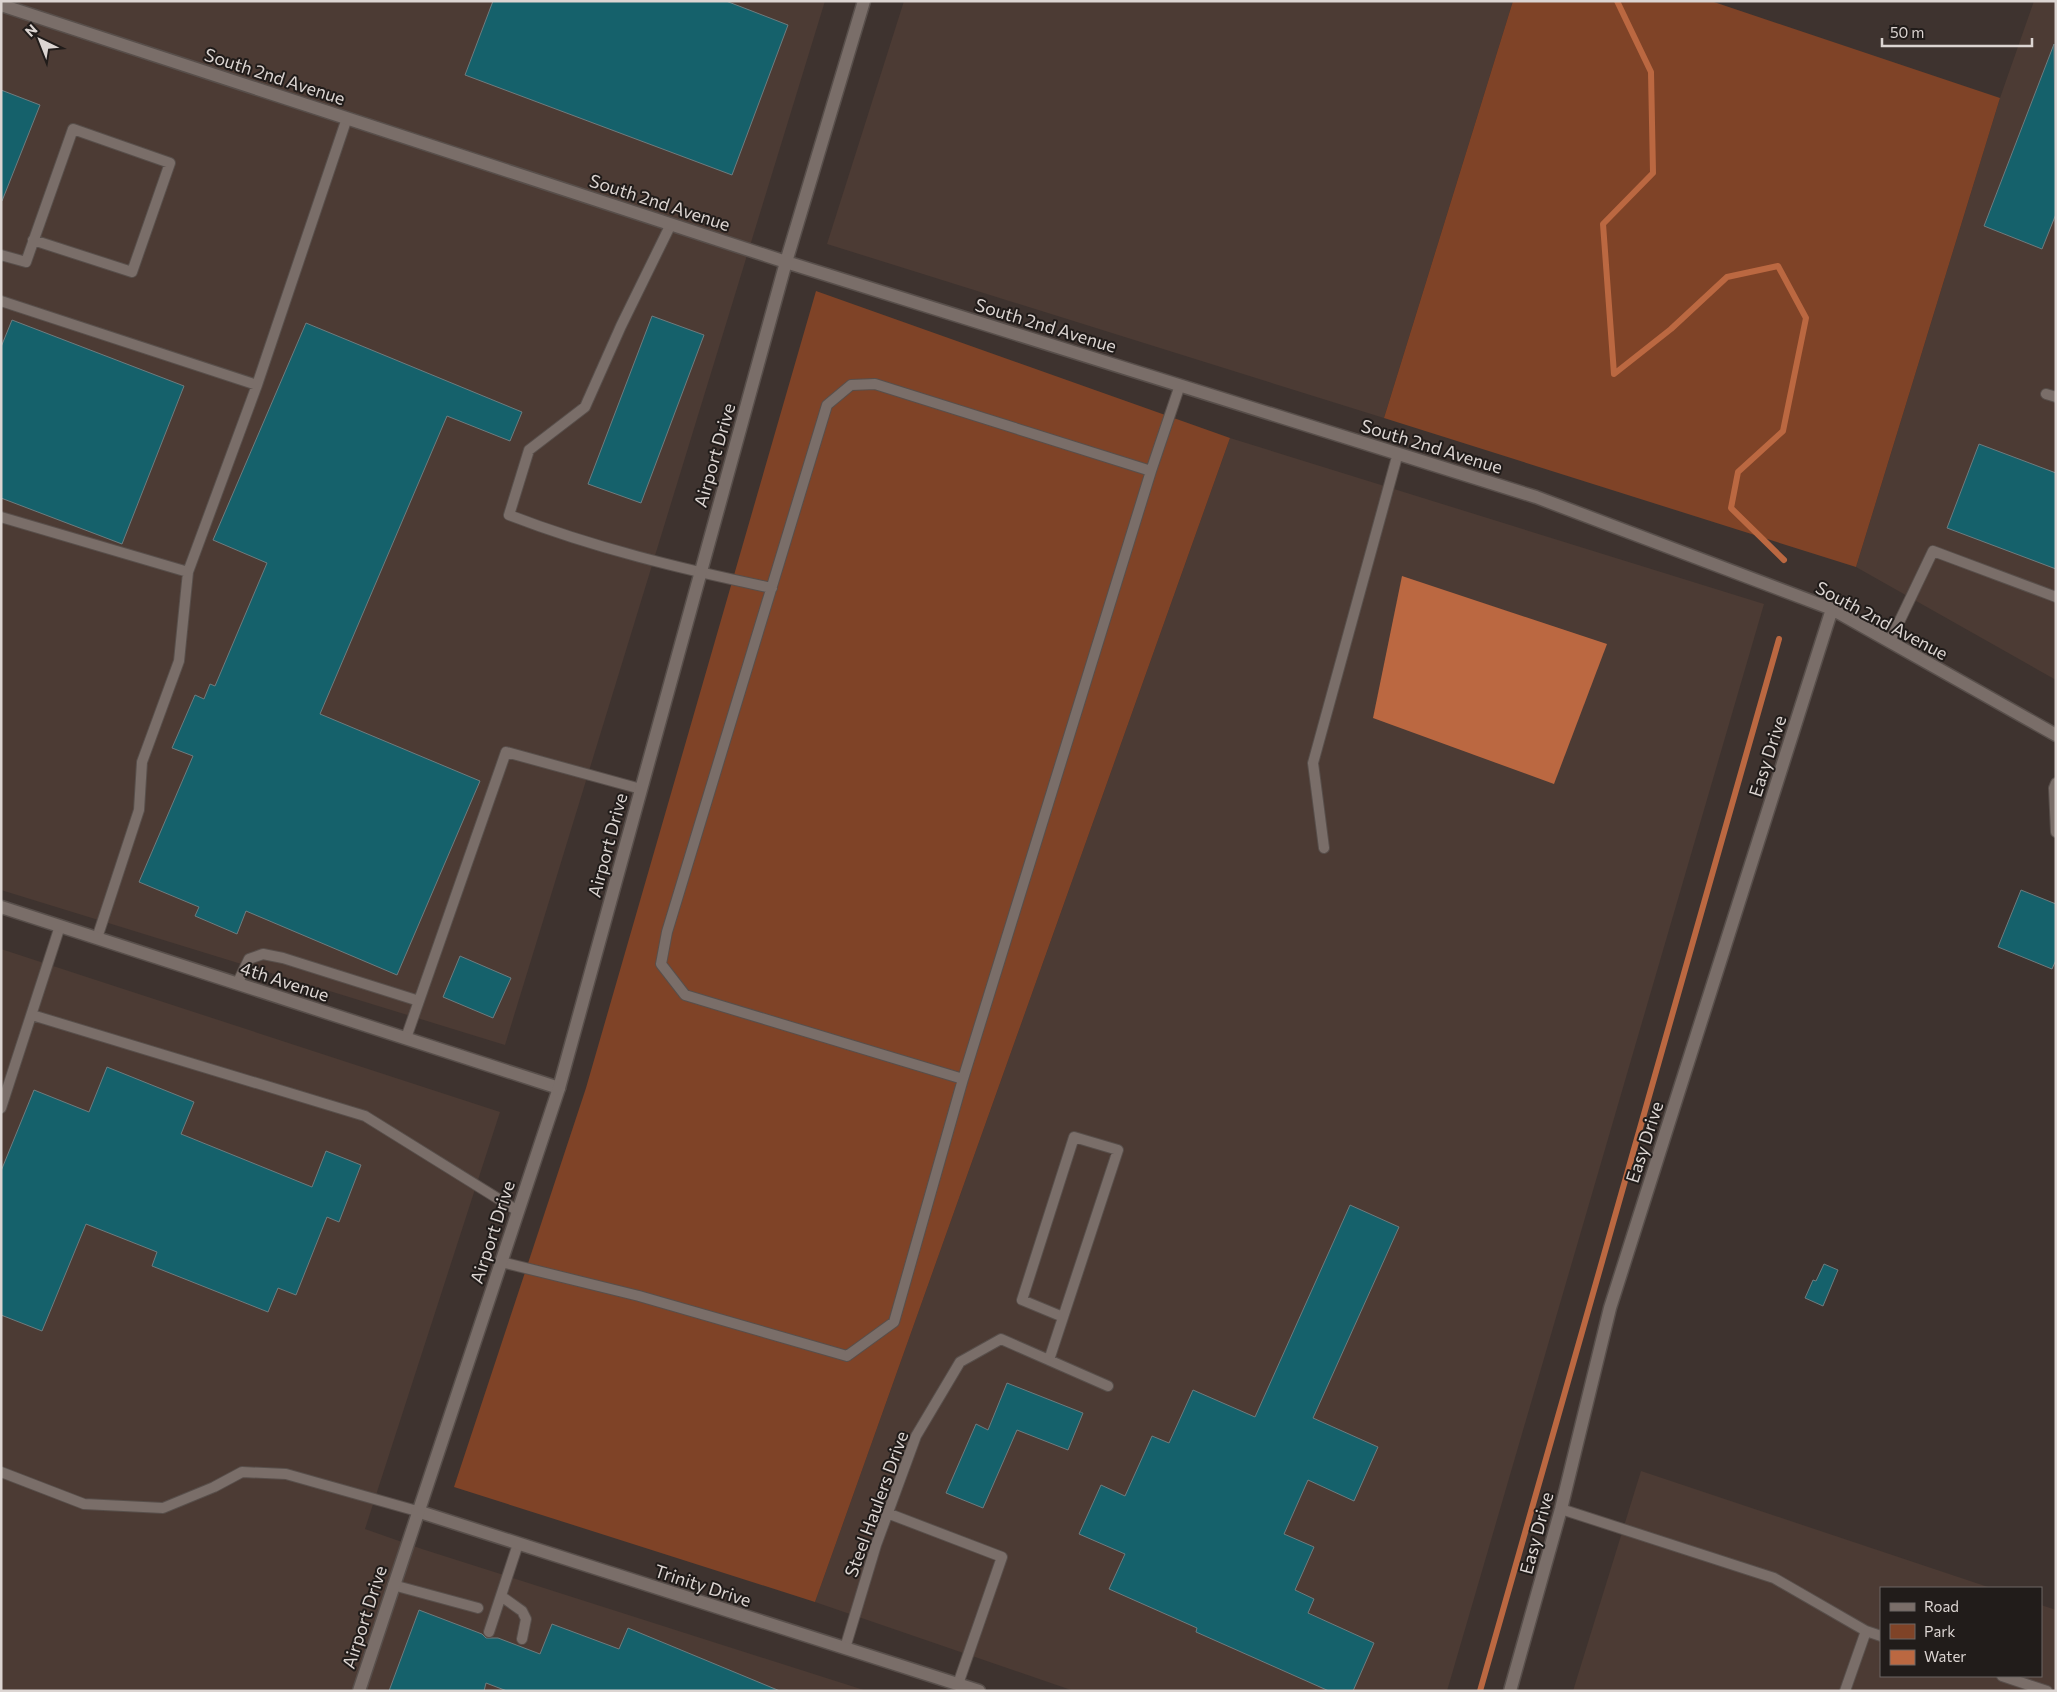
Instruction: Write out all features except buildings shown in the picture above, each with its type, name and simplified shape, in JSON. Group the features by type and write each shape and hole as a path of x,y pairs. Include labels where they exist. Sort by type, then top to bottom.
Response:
{"street":[{"name":"Airport Drive","path":"359,1691 417,1511 559,1088 699,572 786,262 864,1"},
{"name":"South 2nd Avenue","path":"1,5 786,262 1536,497 1832,609 2056,735"},
{"name":"Easy Drive","path":"1510,1691 1561,1509 1610,1308 1832,609"},
{"name":"4th Avenue","path":"1,907 559,1088"},
{"name":"Trinity Drive","path":"417,1511 979,1691"}],"lane":[{"path":"96,938 139,810 142,762 178,660 188,572 257,385 347,118"},
{"path":"1,255 26,262 33,240 72,130 170,163 132,272 33,240"},
{"path":"671,224 621,326 585,407 529,450 509,515 543,528 646,560 772,588"},
{"path":"1,301 257,385"},
{"path":"962,1079 685,995 661,964 667,932 827,405 851,385 875,384 1151,471"},
{"path":"501,1262 639,1296 847,1356 894,1322 962,1079 1151,471 1180,385"},
{"path":"1324,848 1313,763 1398,454"},
{"path":"1,516 188,572"},
{"path":"1890,641 1933,551 2056,597"},
{"path":"406,1038 506,752 641,789"},
{"path":"2056,783 2054,788 2056,832"},
{"path":"1,1108 60,926"},
{"path":"237,984 249,958 263,954 283,958 419,1001"},
{"path":"32,1015 365,1116 518,1211"},
{"path":"1049,1360 1118,1150 1074,1137 1022,1300 1063,1317"},
{"name":"Steel Haulers Drive","path":"845,1648 887,1514 916,1436 960,1362 1001,1339 1108,1386"},
{"path":"1,1472 84,1504 163,1508 214,1487 242,1472 286,1474 417,1511"},
{"path":"1561,1509 1774,1578 1866,1631 1880,1636"},
{"path":"887,1514 1002,1558 958,1684"},
{"path":"489,1632 518,1544"},
{"path":"393,1585 478,1608"},
{"path":"501,1596 522,1611 526,1619 522,1640"},
{"path":"1845,1691 1866,1631"},
{"path":"2005,1677 2047,1691"}],"shaded area":[{"path":"1,1 825,1 505,1045 1,890"},
{"path":"904,1 1513,1 1384,418 827,244"},
{"path":"2034,1 2056,1 2056,680 1856,567 2000,98"},
{"path":"1230,438 1764,604 1447,1691 1074,1691 815,1602"},
{"path":"1,949 500,1112 365,1529 422,1549 867,1691 1,1691"},
{"path":"1641,1471 1988,1587 1880,1587 1880,1677 2042,1677 2042,1605 2056,1610 2056,1691 1573,1691"}],"green space":[{"path":"1513,1 1711,1 2000,98 1856,567 1384,418"},
{"path":"816,291 1230,438 815,1602 454,1487 586,1088"}],"water":[{"path":"1402,576 1607,644 1554,784 1373,718"}],"waterway":[{"path":"1617,1 1651,72 1653,173 1603,224 1614,374 1671,329 1727,277 1778,266 1806,318 1783,431 1738,472 1731,508 1784,560"},
{"path":"1480,1691 1779,639"}]}
